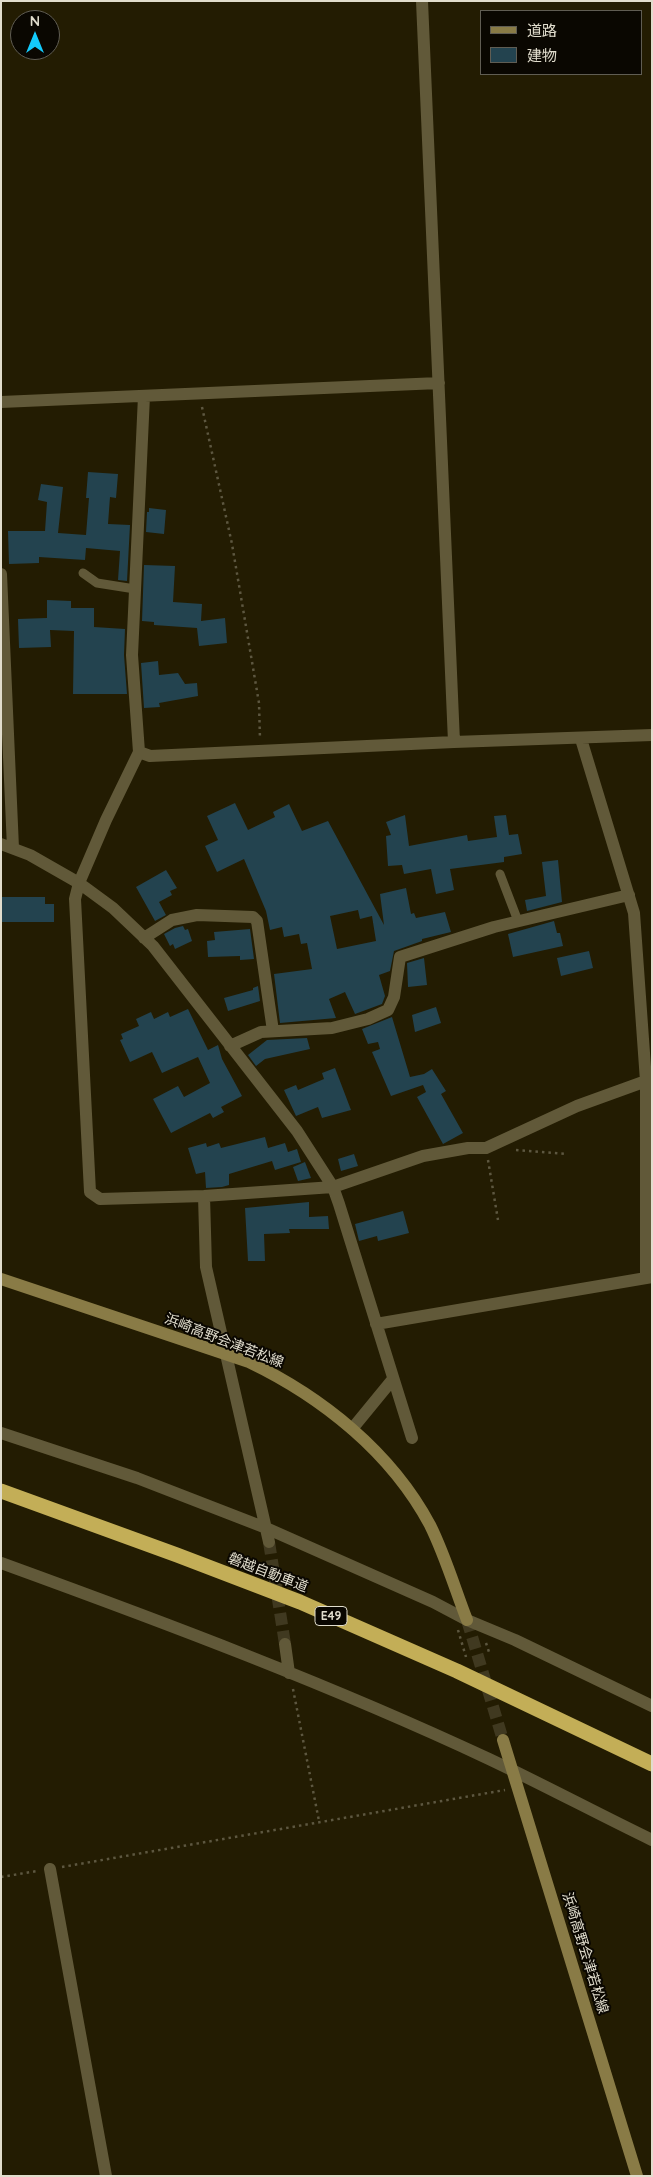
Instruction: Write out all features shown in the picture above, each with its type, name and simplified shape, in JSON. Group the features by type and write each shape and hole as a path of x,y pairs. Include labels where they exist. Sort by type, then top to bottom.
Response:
{"highway":[{"name":"磐越自動車道","path":"1,1491 177,1554 300,1602 457,1671 652,1764"}],"main road":[{"name":"浜崎高野会津若松線","path":"1,1279 226,1354 284,1379 314,1399 352,1429 385,1462 407,1488 429,1524 467,1620"},
{"name":"浜崎高野会津若松線","path":"503,1740 637,2176"}],"street":[{"path":"422,1 454,742"},
{"path":"1,402 439,383"},
{"path":"144,396 132,655 139,752 78,883 75,899 90,1192 100,1199 204,1196 332,1187 422,1156 486,1148 577,1106 646,1081"},
{"path":"1,574 7,846 30,855 78,883 113,908 144,938 297,1131 332,1187 412,1438"},
{"path":"139,752 150,756 652,735"},
{"path":"376,1324 649,1278 646,1081 634,912 581,738"},
{"path":"230,1046 261,1032 332,1028 368,1019 388,1010 394,998 400,957 518,921 629,895"},
{"path":"144,938 172,920 197,915 253,917 258,920 273,1031"},
{"path":"204,1196 206,1267 269,1542"},
{"path":"352,1429 393,1380"},
{"path":"1,1433 137,1478 266,1528 652,1706"},
{"path":"1,1563 141,1614 289,1673 491,1760 652,1840"},
{"path":"285,1644 289,1673"},
{"path":"50,1868 106,2176"}],"lane":[{"path":"83,573 97,583 135,589"},
{"path":"500,874 518,921"}],"path":[{"path":"199,393 234,554 258,703 261,751"},
{"path":"486,1148 498,1220"},
{"path":"513,1150 567,1154"},
{"path":"453,1613 466,1658"},
{"path":"480,1626 490,1655"},
{"path":"289,1673 319,1822"},
{"path":"1,1877 519,1787"}],"building":[{"path":"88,472 118,474 116,498 110,497 108,524 130,525 127,581 118,580 120,551 86,548 85,560 39,557 39,563 9,564 8,531 45,531 47,502 38,500 41,484 63,487 58,533 86,535 89,498 86,498"},
{"path":"149,508 166,510 164,534 146,532"},
{"path":"144,565 175,566 173,602 202,604 201,621 225,618 227,643 199,646 197,628 154,625 154,622 142,621"},
{"path":"47,600 71,601 71,608 94,608 94,627 125,629 124,655 127,694 73,694 74,631 50,630 51,647 19,648 18,619 47,618"},
{"path":"158,661 159,675 178,673 185,684 197,683 198,696 159,703 160,707 144,708 141,663"},
{"path":"235,803 248,830 275,817 273,812 289,804 302,831 328,821 384,925 380,894 406,888 411,914 414,913 416,918 445,912 451,932 422,939 422,941 394,951 390,971 379,975 385,996 382,1004 355,1014 345,992 329,999 336,1018 280,1023 274,974 312,969 307,943 301,944 299,934 284,937 282,927 270,930 266,911 244,859 217,872 205,846 218,840 207,816","holes":["358,910 360,919 372,916 376,941 337,949 330,916"]},
{"path":"405,815 409,846 467,835 468,841 497,837 494,816 506,815 509,835 518,834 522,854 504,857 504,862 450,869 454,890 436,894 431,869 404,874 402,865 388,866 386,836 391,835 386,822"},
{"path":"558,860 562,902 527,911 525,900 546,896 542,862"},
{"path":"166,870 177,888 170,891 172,895 159,902 166,915 155,921 136,887"},
{"path":"1,897 45,897 45,904 54,904 54,922 1,922"},
{"path":"554,921 557,933 560,933 563,946 513,957 508,934"},
{"path":"183,926 185,930 188,929 192,941 175,949 173,944 170,946 164,934"},
{"path":"250,929 254,959 240,960 240,956 208,957 207,941 215,940 214,932"},
{"path":"589,951 593,968 561,976 557,958"},
{"path":"424,958 427,985 408,987 407,963"},
{"path":"258,986 260,1001 228,1011 224,998 253,990 253,988"},
{"path":"436,1007 441,1023 415,1032 412,1015"},
{"path":"188,1009 208,1050 218,1045 222,1059 242,1096 221,1107 224,1112 213,1118 210,1113 171,1133 153,1099 178,1086 184,1097 210,1083 198,1057 162,1073 152,1052 130,1062 120,1040 123,1039 121,1034 139,1026 136,1019 151,1012 154,1019 168,1012 170,1017"},
{"path":"392,1017 410,1077 424,1074 432,1069 446,1091 441,1094 463,1133 443,1144 417,1097 426,1092 423,1085 391,1096 372,1052 380,1049 378,1042 368,1044 362,1029"},
{"path":"307,1038 310,1049 265,1059 256,1066 248,1055 267,1040"},
{"path":"335,1068 351,1110 322,1118 318,1107 296,1116 284,1090 296,1085 298,1090 324,1079 322,1073"},
{"path":"265,1137 268,1148 285,1143 288,1152 297,1149 301,1162 275,1170 272,1161 229,1174 229,1185 222,1187 206,1188 205,1172 196,1174 188,1148 206,1143 207,1147 219,1143 221,1148"},
{"path":"354,1154 358,1166 341,1171 338,1159"},
{"path":"305,1162 311,1178 298,1181 293,1167"},
{"path":"309,1202 309,1217 328,1216 329,1229 289,1229 290,1233 264,1234 265,1261 248,1261 245,1208"},
{"path":"403,1211 409,1233 378,1241 377,1236 359,1241 355,1224"}],"tunnel":[{"path":"269,1542 285,1644"},
{"path":"467,1620 503,1740"}]}
